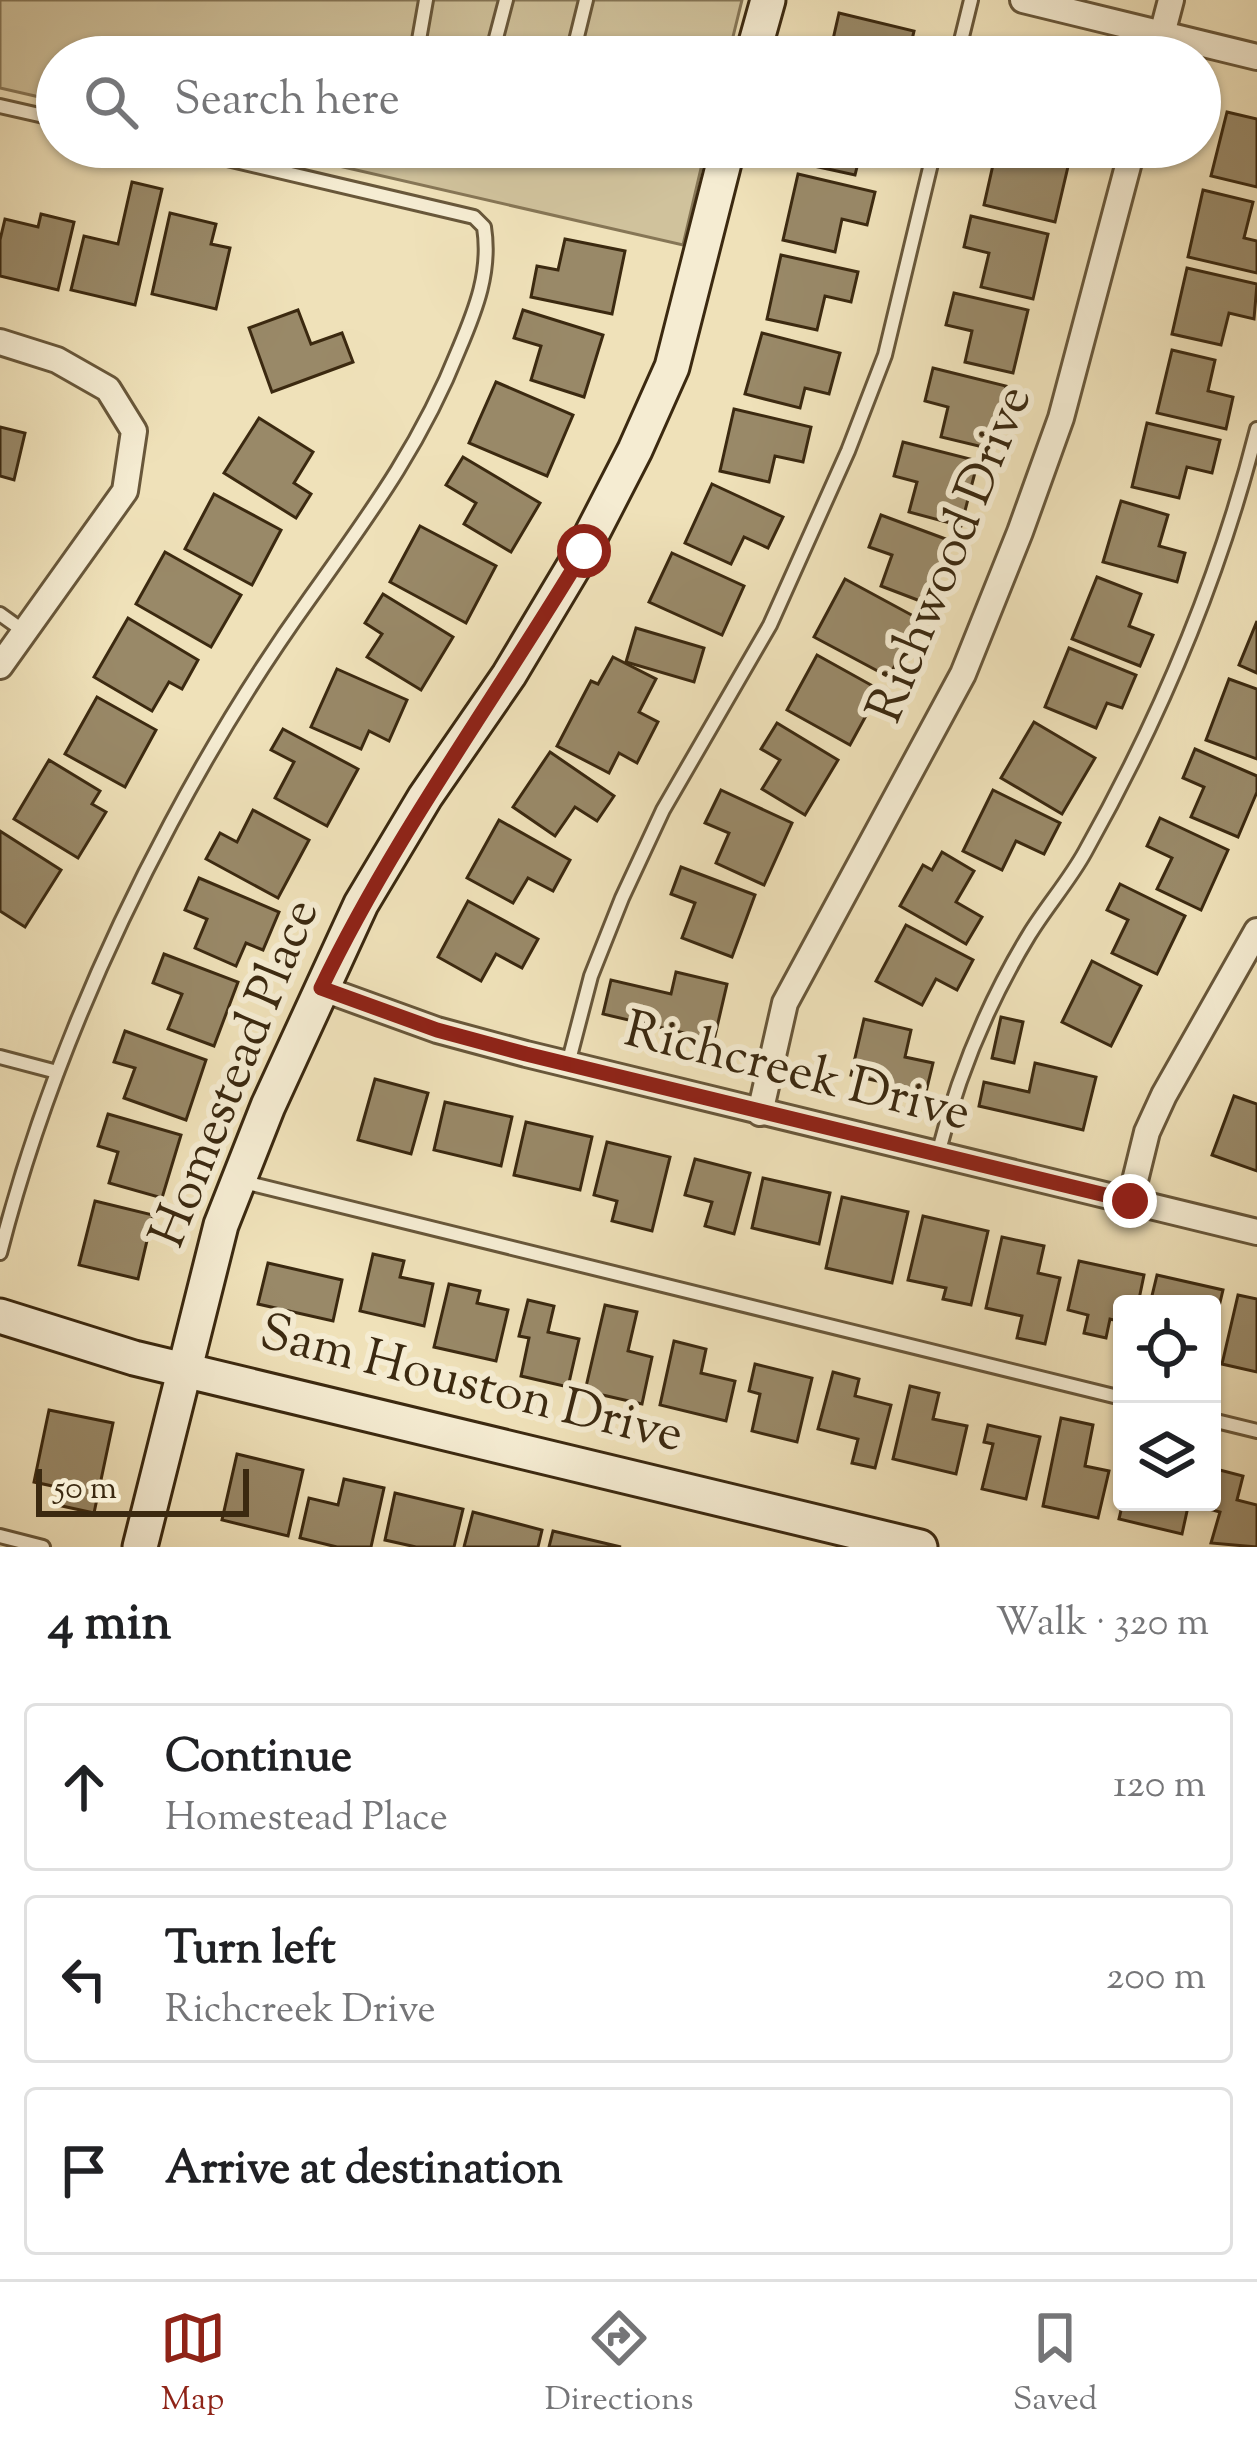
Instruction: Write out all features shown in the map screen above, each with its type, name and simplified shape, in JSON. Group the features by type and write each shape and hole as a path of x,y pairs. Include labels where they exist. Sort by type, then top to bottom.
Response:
{"street":[{"path":"758,36 768,0"},
{"path":"1023,0 1133,36"},
{"path":"1162,36 1171,0"},
{"path":"1221,53 1257,57"},
{"name":"Homestead Place","path":"140,1547 182,1369 237,1180 361,904 584,551 634,450 672,367 723,168"},
{"name":"Richwood Drive","path":"760,1113 785,1003 963,674 1020,532 1061,418 1126,168"},
{"path":"0,342 57,360 108,389 134,430 125,491 0,666"},
{"path":"1130,1201 1147,1132 1164,1095 1257,932"},
{"name":"Richcreek Drive","path":"321,988 437,1030 1257,1232"},
{"name":"Sam Houston Drive","path":"0,1316 182,1369 920,1547"}],"lane":[{"path":"419,36 425,0"},
{"path":"497,36 506,0"},
{"path":"577,36 586,0"},
{"path":"962,36 971,0"},
{"path":"0,106 36,114"},
{"path":"0,1253 33,1136 57,1072 138,890 200,771 309,598 353,542 416,444 437,404 486,274 484,227 474,217 265,168"},
{"path":"568,1064 591,976 630,880 663,810 770,626 848,451 885,355 929,168"},
{"path":"938,1155 953,1095 976,1035 1031,932 1083,855 1187,642 1257,429"},
{"path":"0,614 25,632"},
{"path":"0,1057 57,1072"},
{"path":"237,1180 1113,1396"},
{"path":"1221,1422 1257,1431"},
{"path":"0,1536 43,1547"}],"shaded area":[{"path":"0,0 742,0 733,36 36,36 36,96 0,88"},
{"path":"348,168 701,168 683,245"}],"building":[{"path":"839,13 914,31 913,36 834,36"},
{"path":"1227,112 1257,119 1257,187 1211,176 1213,168 1221,168"},
{"path":"823,168 857,168 855,175"},
{"path":"992,168 1068,168 1055,222 984,205"},
{"path":"798,174 875,192 867,225 842,219 835,252 783,240"},
{"path":"132,182 162,189 135,305 71,290 84,236 118,244"},
{"path":"1203,190 1253,202 1244,238 1257,241 1257,273 1188,257"},
{"path":"170,213 216,224 211,244 230,248 216,309 152,294"},
{"path":"41,214 74,222 58,290 0,276 5,219 38,227"},
{"path":"971,216 1048,234 1033,299 981,287 989,253 964,247"},
{"path":"565,239 625,251 612,314 531,297 537,266 558,270"},
{"path":"781,255 858,272 851,302 825,296 817,330 767,319"},
{"path":"1187,268 1257,284 1254,319 1229,313 1221,345 1172,334"},
{"path":"954,293 1028,310 1013,373 965,362 972,331 946,325"},
{"path":"298,310 311,344 342,333 353,362 272,392 249,328"},
{"path":"523,310 603,335 584,397 531,380 541,346 514,338"},
{"path":"762,333 840,353 829,394 805,388 800,408 745,394"},
{"path":"1172,350 1215,360 1208,391 1233,397 1226,429 1157,413"},
{"path":"933,368 1006,386 991,449 941,437 948,407 925,401"},
{"path":"496,382 573,415 547,476 469,443"},
{"path":"734,409 811,427 803,462 775,456 769,482 720,471"},
{"path":"259,418 313,452 294,483 311,494 296,518 224,473"},
{"path":"1147,423 1220,440 1212,473 1187,467 1179,498 1132,487"},
{"path":"0,427 25,433 14,480 0,476"},
{"path":"903,442 978,461 961,526 909,512 917,482 894,476"},
{"path":"463,457 540,503 511,552 464,524 476,503 446,485"},
{"path":"712,484 783,517 768,548 744,537 731,564 685,543"},
{"path":"214,494 281,530 252,585 185,549"},
{"path":"1121,501 1168,515 1159,546 1185,553 1177,582 1103,562"},
{"path":"881,515 951,541 928,604 881,586 892,555 869,547"},
{"path":"420,526 496,566 466,623 390,582"},
{"path":"165,552 241,595 211,647 136,604"},
{"path":"672,553 744,586 722,635 649,602"},
{"path":"1097,577 1141,594 1129,626 1153,635 1140,666 1072,639"},
{"path":"845,579 919,619 889,677 814,637"},
{"path":"383,594 453,637 421,690 367,657 382,634 365,623"},
{"path":"128,618 198,660 182,689 169,682 152,711 94,677"},
{"path":"1257,621 1257,673 1239,665"},
{"path":"636,628 704,648 694,682 626,662"},
{"path":"1069,648 1136,675 1122,708 1107,703 1096,728 1045,707"},
{"path":"817,655 880,690 850,745 787,710"},
{"path":"613,657 656,679 639,712 658,722 637,763 619,753 609,773 557,746 591,681 598,684"},
{"path":"337,669 407,700 389,741 369,731 361,749 311,727"},
{"path":"1229,679 1257,689 1257,759 1206,740"},
{"path":"97,697 156,730 125,787 65,754"},
{"path":"1034,722 1095,758 1062,814 1001,778"},
{"path":"777,723 838,760 805,815 762,789 780,760 761,749"},
{"path":"283,729 358,769 327,826 275,798 294,762 271,750"},
{"path":"1195,749 1257,776 1257,792 1238,837 1191,817 1204,787 1183,778"},
{"path":"550,752 614,796 597,821 575,807 555,836 513,807"},
{"path":"49,760 100,791 92,804 106,812 78,858 14,819"},
{"path":"721,790 792,823 764,885 716,863 729,833 705,823"},
{"path":"993,790 1060,823 1044,854 1016,841 1002,870 963,851"},
{"path":"253,810 309,840 278,898 206,859 220,833 237,842"},
{"path":"1160,818 1228,850 1201,910 1157,889 1172,858 1147,846"},
{"path":"499,820 570,860 553,891 528,878 513,903 467,878"},
{"path":"0,831 61,870 25,927 0,911"},
{"path":"942,852 974,871 956,902 982,917 966,944 900,906 923,865 932,870"},
{"path":"681,867 755,895 732,957 682,938 695,903 671,894"},
{"path":"199,878 279,912 263,950 246,943 236,966 195,948 207,919 185,910"},
{"path":"1120,884 1185,916 1157,974 1112,953 1128,920 1107,910"},
{"path":"468,901 538,939 522,968 496,954 481,981 438,957"},
{"path":"906,925 973,960 957,990 936,979 922,1005 876,981"},
{"path":"164,954 238,982 214,1046 168,1029 182,994 153,983"},
{"path":"1092,961 1141,986 1111,1046 1062,1022"},
{"path":"676,972 727,984 714,1040 603,1014 611,980 671,994"},
{"path":"1001,1017 1023,1022 1014,1063 992,1058"},
{"path":"864,1019 911,1030 905,1057 933,1063 926,1092 851,1075"},
{"path":"125,1031 206,1060 186,1120 124,1098 135,1068 114,1062"},
{"path":"1035,1063 1096,1077 1083,1130 979,1106 984,1082 1029,1092"},
{"path":"375,1079 428,1093 411,1154 358,1140"},
{"path":"1234,1096 1257,1104 1257,1171 1212,1155"},
{"path":"445,1102 512,1117 501,1166 434,1150"},
{"path":"108,1114 181,1135 162,1198 109,1183 118,1152 98,1146"},
{"path":"526,1122 592,1137 580,1190 514,1175"},
{"path":"607,1142 670,1157 652,1231 612,1221 617,1201 594,1195"},
{"path":"695,1159 750,1173 734,1234 705,1226 712,1202 685,1195"},
{"path":"763,1178 830,1193 819,1244 752,1228"},
{"path":"842,1197 908,1212 892,1283 826,1268"},
{"path":"95,1201 153,1215 138,1279 79,1265"},
{"path":"923,1216 988,1231 971,1305 943,1299 946,1288 908,1280"},
{"path":"1002,1237 1044,1246 1038,1273 1060,1278 1045,1344 1017,1338 1022,1316 986,1308"},
{"path":"373,1254 404,1261 400,1277 433,1284 424,1326 360,1311"},
{"path":"1079,1261 1144,1275 1140,1295 1113,1295 1113,1320 1106,1338 1084,1333 1088,1315 1068,1310"},
{"path":"268,1263 342,1280 333,1321 258,1304"},
{"path":"1157,1275 1223,1290 1221,1298 1152,1295"},
{"path":"449,1284 480,1291 477,1303 508,1310 496,1361 434,1347"},
{"path":"1238,1295 1257,1299 1257,1372 1222,1364"},
{"path":"528,1300 554,1306 548,1332 579,1339 568,1387 521,1376 529,1338 519,1336"},
{"path":"605,1305 637,1312 628,1351 652,1357 642,1404 585,1391"},
{"path":"674,1341 706,1349 701,1373 735,1381 726,1421 660,1405"},
{"path":"755,1364 812,1378 797,1442 752,1431 760,1394 749,1391"},
{"path":"833,1372 859,1379 855,1396 891,1405 875,1468 852,1463 858,1439 818,1429"},
{"path":"910,1386 939,1393 933,1419 967,1426 956,1474 893,1459"},
{"path":"49,1410 113,1423 94,1513 62,1506 66,1489 34,1482"},
{"path":"1061,1418 1093,1425 1085,1466 1109,1471 1098,1518 1043,1506"},
{"path":"988,1425 1040,1437 1026,1499 982,1489 993,1444 984,1442"},
{"path":"237,1454 303,1470 288,1536 222,1520"},
{"path":"1221,1470 1243,1476 1237,1500 1257,1505 1257,1547 1211,1543 1220,1512 1216,1511 1221,1511"},
{"path":"344,1479 384,1488 371,1547 337,1547 300,1538 309,1498 338,1505"},
{"path":"395,1493 463,1509 454,1547 416,1547 385,1540"},
{"path":"1121,1511 1187,1511 1182,1534 1119,1519"},
{"path":"473,1512 542,1530 538,1547 464,1547"},
{"path":"553,1531 621,1547 549,1547"}],"route":[{"path":"584,551 509,675 425,797 361,904 321,988 437,1030 526,1054 1130,1201"}]}
